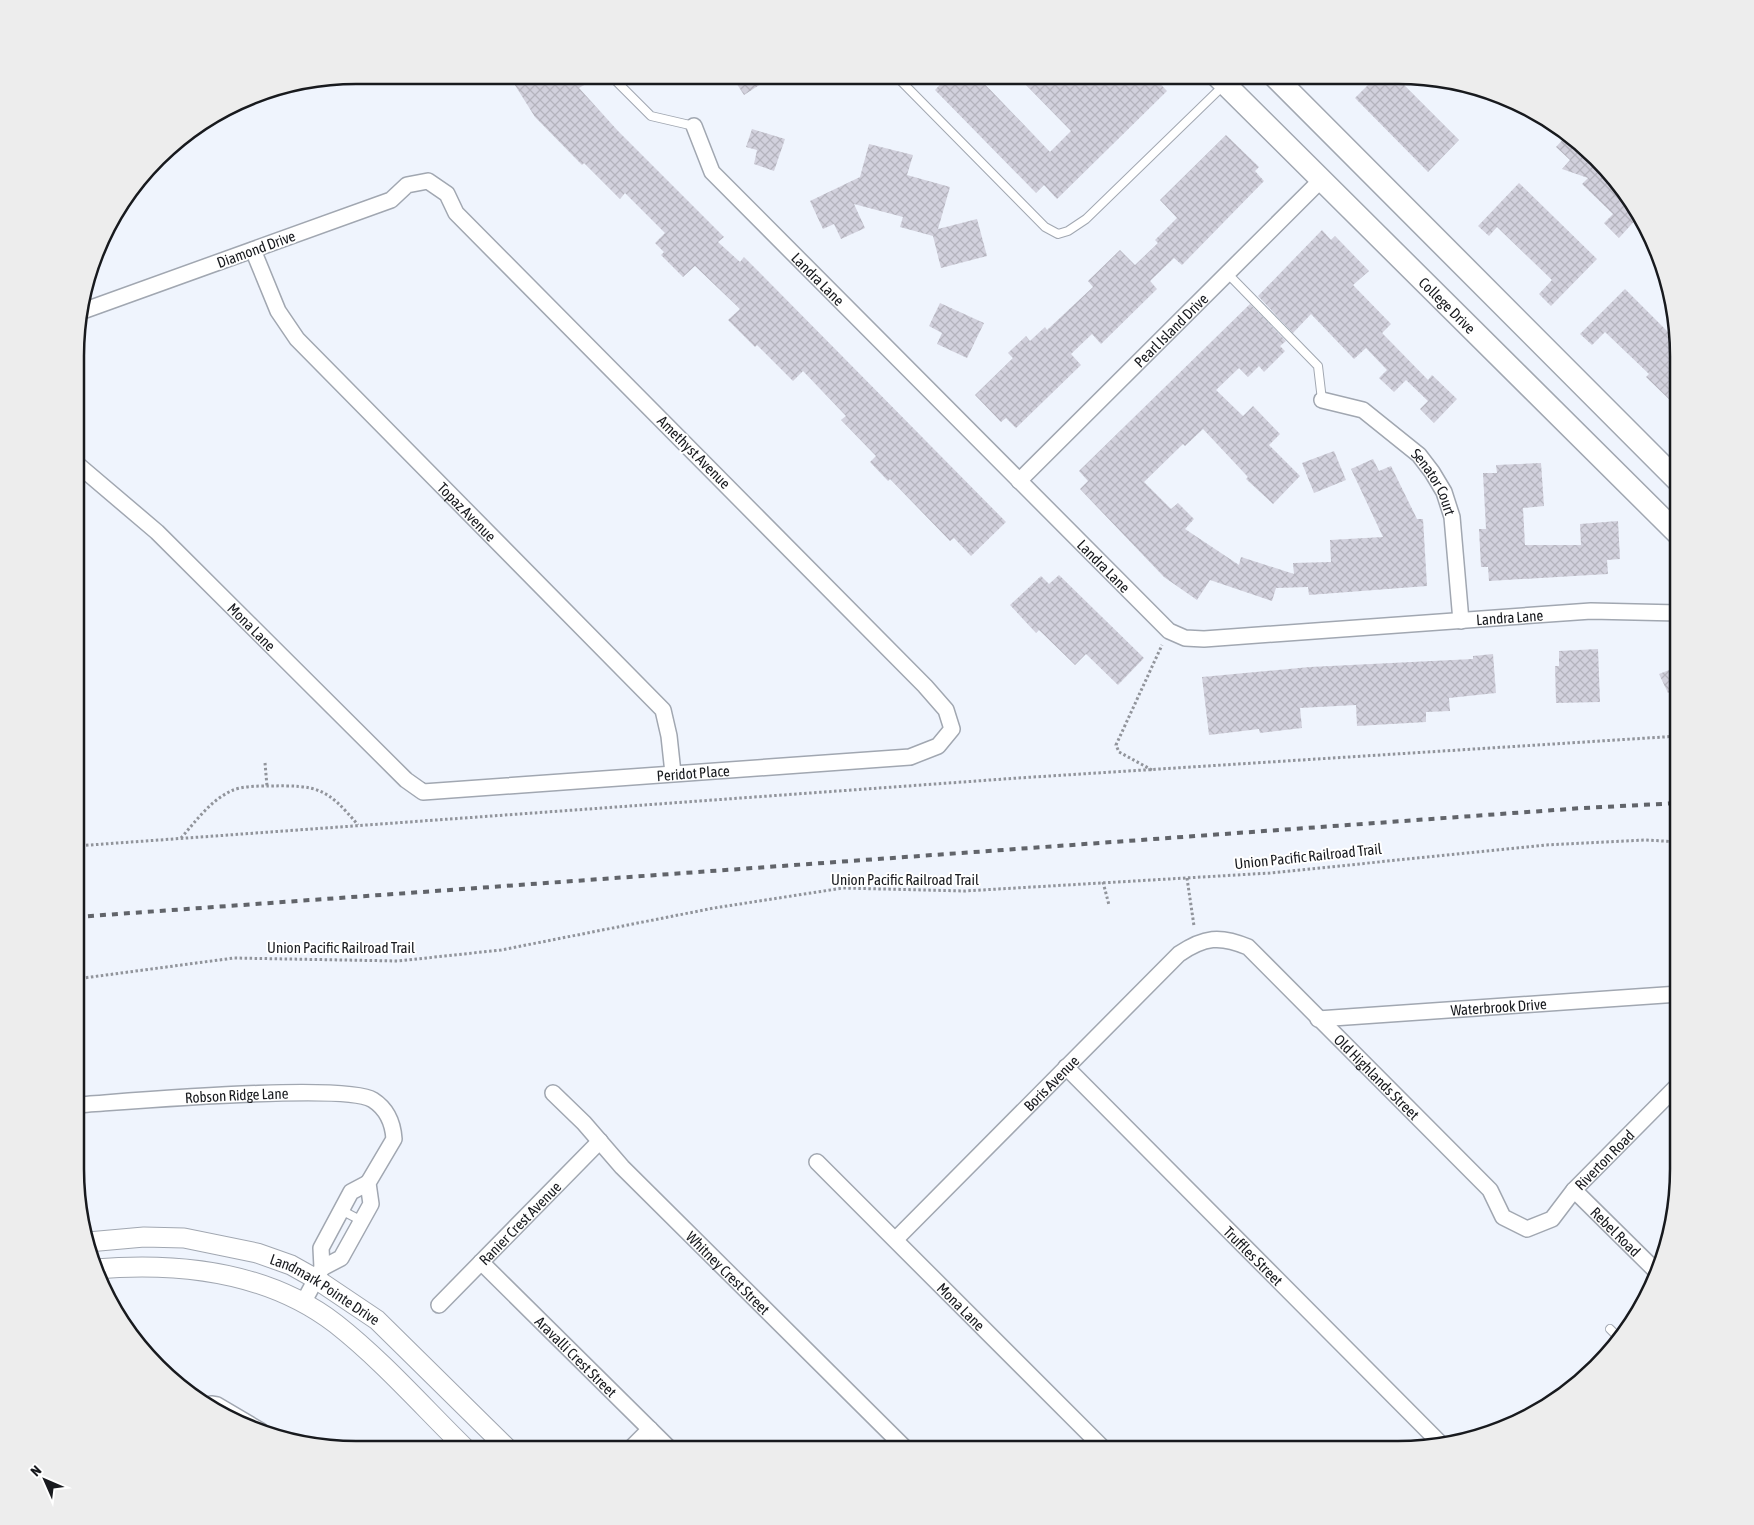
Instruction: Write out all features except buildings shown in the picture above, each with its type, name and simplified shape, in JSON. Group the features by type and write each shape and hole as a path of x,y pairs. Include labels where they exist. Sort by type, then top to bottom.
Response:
{"main road":[{"name":"College Drive","path":"1230,84 1321,180 1670,527"},
{"path":"1282,84 1670,474"}],"street":[{"name":"Landra Lane","path":"694,126 712,172 1169,630 1185,638 1204,639 1591,611 1670,613"},
{"name":"Pearl Island Drive","path":"1019,481 1321,180"},
{"name":"Diamond Drive","path":"88,309 390,200 407,185 428,181"},
{"name":"Amethyst Avenue","path":"428,181 446,194 456,213 926,686 946,710 952,729"},
{"name":"Topaz Avenue","path":"253,250 278,311 296,339 662,710 668,728 672,774"},
{"name":"Senator Court","path":"1322,400 1363,410 1419,455 1432,472 1444,492 1452,517 1461,621"},
{"name":"Mona Lane","path":"84,470 157,532 406,780 423,792"},
{"name":"Peridot Place","path":"423,792 910,757 938,746 952,729"},
{"name":"Old Highlands Street","path":"1214,939 1231,940 1248,947 1490,1190 1503,1217 1527,1228"},
{"name":"Boris Avenue","path":"896,1239 1179,954 1194,944 1214,939"},
{"name":"Waterbrook Drive","path":"1318,1019 1670,995"},
{"name":"Truffles Street","path":"1066,1067 1435,1439"},
{"name":"Robson Ridge Lane","path":"84,1105 292,1093 348,1094 373,1100 390,1117 394,1139 368,1182"},
{"name":"Whitney Crest Street","path":"553,1093 600,1141 622,1167 898,1441"},
{"name":"Riverton Road","path":"1527,1228 1552,1219 1574,1190 1670,1093"},
{"name":"Ranier Crest Avenue","path":"439,1305 600,1141"},
{"name":"Mona Lane","path":"817,1162 1097,1441"},
{"path":"303,1303 319,1273 322,1248 341,1210 351,1192 368,1182 371,1204 362,1221 341,1258 319,1273"},
{"name":"Rebel Road","path":"1574,1190 1652,1267"},
{"name":"Landmark Pointe Drive","path":"93,1242 144,1237 184,1238 257,1253 319,1273 377,1320 500,1441"},
{"name":"Aravalli Crest Street","path":"481,1262 660,1441"},
{"name":"Landmark Pointe Drive","path":"102,1268 137,1266 206,1270 265,1286 303,1303 334,1323 359,1343 458,1441"},
{"path":"638,1441 650,1429"}],"lane":[{"path":"619,84 651,116 694,126"},
{"path":"904,84 1044,227 1058,234 1068,231 1086,219 1218,84"},
{"path":"1228,273 1318,366 1322,400"},
{"path":"341,1210 362,1221"},
{"path":"1610,1329 1615,1334"}],"path":[{"path":"1153,770 1119,752 1116,745 1169,630"},
{"path":"84,845 1008,779 1670,737"},
{"path":"265,763 267,786"},
{"path":"180,839 209,806 232,790 267,786 306,785 324,791 340,804 358,825"},
{"name":"Union Pacific Railroad Trail","path":"84,978 234,958 398,961 501,950 714,908 843,888 964,891 1270,874 1546,845 1646,840 1670,841"},
{"path":"1188,878 1194,926"},
{"path":"1103,882 1109,905"}],"railway":[{"path":"84,916 1583,808 1670,803"}]}
